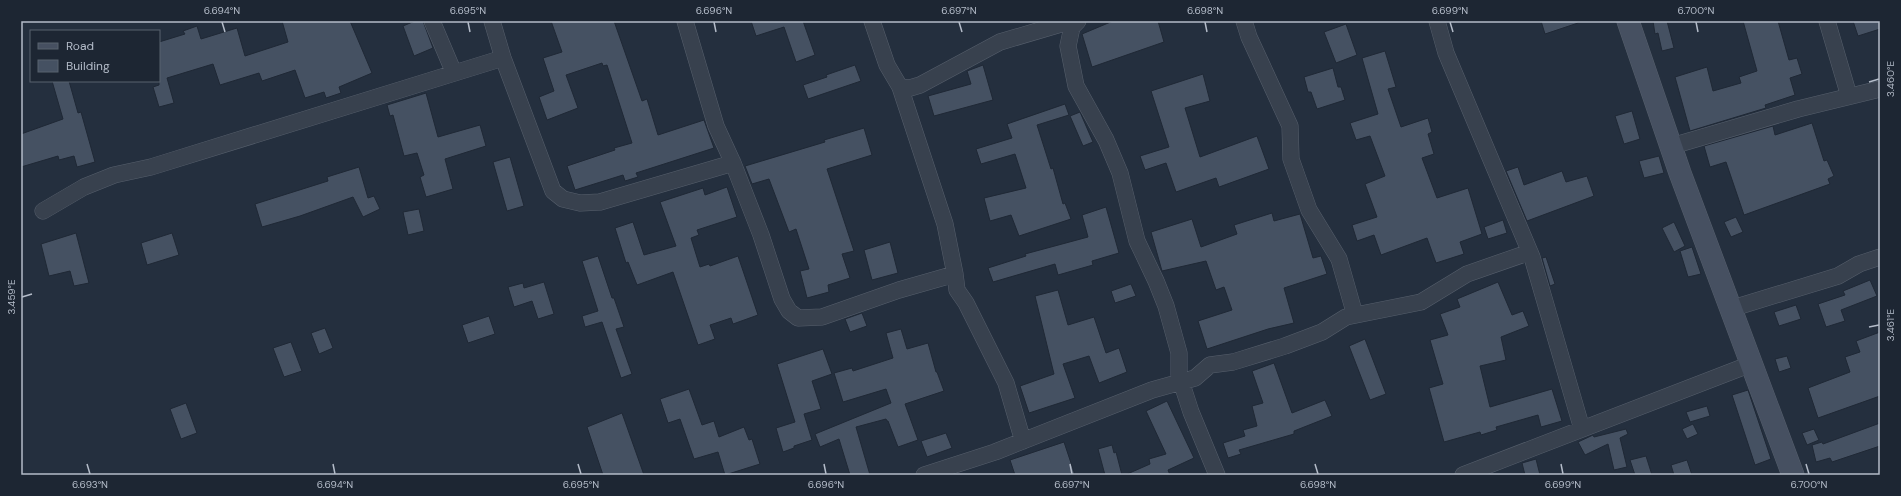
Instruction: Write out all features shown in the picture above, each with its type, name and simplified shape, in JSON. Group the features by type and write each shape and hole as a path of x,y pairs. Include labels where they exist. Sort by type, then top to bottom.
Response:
{"street":[{"path":"432,21 454,73"},
{"path":"492,21 503,58 553,191 563,199 580,203 600,202 733,163"},
{"path":"685,21 716,126 733,163 761,235 782,299 789,311 798,318 822,317 899,290 955,274"},
{"path":"872,21 887,65 900,87 945,224 957,290 966,303 1006,383 1023,441"},
{"path":"900,87 910,88 920,85 1000,42 1071,21"},
{"path":"1078,21 1072,27 1068,46 1076,86 1106,140 1120,173 1137,241 1166,306 1179,353 1179,375 1191,412 1217,475"},
{"path":"1244,21 1249,37 1290,126 1291,159 1309,210 1339,259 1355,315"},
{"path":"1437,21 1446,53 1530,252 1582,429"},
{"path":"1628,21 1730,309 1793,475"},
{"path":"1827,21 1849,96"},
{"path":"43,211 84,187 114,176 150,167 503,58"},
{"path":"1672,146 1798,109 1880,89"},
{"path":"924,475 995,452 1152,390 1195,378 1210,365 1233,362 1285,346 1322,332 1346,317 1421,302 1466,274 1530,252"},
{"path":"1730,309 1838,276 1858,264 1880,256"},
{"path":"1463,475 1751,364"}],"building":[{"path":"282,21 350,21 372,73 339,87 341,93 326,98 324,92 305,98 295,70 262,81 259,73 220,85 213,64 167,78 174,103 159,107 153,87 159,85 160,82 160,42 185,34 183,31 197,26 201,39 237,28 245,56 288,42"},
{"path":"415,21 423,21 433,48 414,56 403,26"},
{"path":"551,21 614,21 642,101 647,99 658,135 704,120 714,148 636,173 638,177 625,181 623,175 575,190 567,166 615,150 614,148 632,143 607,65 603,66 602,63 566,75 578,108 547,120 539,97 554,91 543,58 562,52"},
{"path":"751,21 803,21 815,55 796,62 784,27 756,36"},
{"path":"1113,21 1158,21 1164,42 1092,67 1082,34"},
{"path":"1541,21 1578,21 1578,23 1545,34"},
{"path":"1653,21 1667,21 1674,48 1662,51 1658,33 1655,34"},
{"path":"1743,21 1778,21 1789,60 1797,58 1802,74 1790,78 1795,95 1765,105 1766,108 1690,131 1675,77 1707,67 1713,91 1741,83 1739,77 1757,71"},
{"path":"1853,21 1880,21 1880,29 1858,36"},
{"path":"1346,24 1357,55 1336,63 1324,32"},
{"path":"1385,51 1396,87 1388,89 1401,127 1428,118 1432,132 1428,134 1434,154 1422,158 1437,198 1468,188 1482,234 1460,242 1464,254 1436,263 1427,238 1381,255 1374,235 1357,241 1352,225 1377,217 1365,184 1385,176 1370,136 1356,140 1350,123 1378,114 1362,58"},
{"path":"855,65 861,81 808,99 803,85"},
{"path":"983,65 993,100 934,116 928,96 971,84 967,71"},
{"path":"1333,68 1338,87 1341,87 1345,100 1317,109 1311,92 1308,92 1304,77"},
{"path":"1203,74 1210,101 1185,108 1200,157 1257,136 1269,169 1219,187 1216,178 1176,192 1166,163 1145,170 1140,156 1169,147 1151,91"},
{"path":"52,82 69,82 78,113 81,112 95,162 77,167 74,156 59,160 58,156 21,167 21,134 63,119"},
{"path":"426,93 438,137 480,125 486,146 445,159 453,189 426,197 420,177 424,175 417,153 404,156 393,115 390,116 387,105"},
{"path":"1065,104 1069,115 1037,125 1051,169 1053,168 1063,204 1065,203 1071,219 1019,236 1011,215 990,221 984,198 1026,188 1015,154 981,164 976,149 1012,138 1007,124"},
{"path":"1632,111 1640,139 1624,144 1615,116"},
{"path":"1080,112 1093,142 1083,146 1070,116"},
{"path":"1812,123 1824,161 1827,160 1834,176 1828,179 1830,184 1744,215 1726,162 1710,167 1704,146 1773,126 1775,135"},
{"path":"864,128 872,155 827,169 854,251 842,254 850,278 828,285 829,292 807,298 800,271 809,269 796,229 789,232 769,179 752,184 745,166 825,142 824,140"},
{"path":"1659,156 1664,173 1644,178 1639,161"},
{"path":"510,157 524,206 507,211 493,162"},
{"path":"359,167 368,198 374,196 380,209 363,217 353,197 300,216 262,227 255,204 328,181 327,177"},
{"path":"1518,167 1524,185 1562,171 1566,182 1587,176 1594,196 1527,221 1506,171"},
{"path":"727,187 737,217 697,230 699,235 691,238 700,267 709,264 710,266 738,256 758,315 733,324 731,318 710,325 715,339 698,345 673,272 637,285 628,262 626,263 615,228 633,222 644,255 676,246 660,202 703,188 705,195"},
{"path":"1106,207 1119,253 1092,261 1093,265 1058,275 1055,264 993,282 988,268 1026,256 1025,254 1088,237 1082,215"},
{"path":"419,209 424,231 408,235 403,212"},
{"path":"1272,213 1274,221 1300,214 1313,258 1321,256 1327,274 1284,288 1294,323 1268,329 1207,349 1198,321 1232,310 1224,287 1216,290 1206,261 1162,271 1151,232 1192,219 1201,247 1237,234 1234,225"},
{"path":"1736,217 1743,232 1731,237 1724,222"},
{"path":"1503,220 1507,233 1488,239 1484,227"},
{"path":"1674,222 1685,246 1674,252 1662,228"},
{"path":"76,233 89,283 74,286 70,271 49,276 41,244"},
{"path":"172,233 179,255 147,265 141,243"},
{"path":"890,242 898,273 872,280 864,250"},
{"path":"1692,247 1701,274 1688,277 1680,251"},
{"path":"598,256 612,298 614,298 624,327 616,329 632,374 621,378 602,322 585,327 582,316 598,311 582,261"},
{"path":"1546,257 1555,284 1550,286 1542,258"},
{"path":"1870,280 1877,296 1841,310 1845,321 1826,327 1818,304 1845,295 1843,291"},
{"path":"544,282 554,314 538,319 532,301 514,307 508,287 523,283 524,288"},
{"path":"1498,282 1512,315 1523,311 1529,326 1501,337 1506,360 1480,366 1490,407 1552,389 1562,421 1541,427 1538,415 1496,427 1497,430 1481,435 1480,432 1444,442 1429,388 1443,384 1430,340 1448,335 1440,314 1460,307 1457,299"},
{"path":"1131,284 1136,296 1115,303 1111,291"},
{"path":"1058,290 1068,325 1094,317 1106,353 1119,348 1127,372 1099,383 1089,356 1063,364 1075,398 1029,413 1020,386 1054,374 1035,296"},
{"path":"1796,305 1801,319 1779,326 1774,312"},
{"path":"862,313 867,326 850,332 845,319"},
{"path":"489,316 495,334 468,343 462,325"},
{"path":"325,328 333,348 319,354 311,333"},
{"path":"901,329 907,349 928,343 936,372 944,391 905,404 918,440 898,447 886,419 856,427 870,475 850,475 839,439 820,447 815,434 891,403 886,389 843,402 834,373 852,368 853,371 893,358 886,333"},
{"path":"1880,332 1880,396 1818,418 1808,388 1850,372 1845,357 1860,352 1856,341"},
{"path":"1365,339 1386,394 1370,400 1349,346"},
{"path":"291,342 302,371 284,377 273,348"},
{"path":"823,349 832,374 812,381 821,409 804,414 812,440 794,446 794,448 783,452 776,428 795,422 777,364"},
{"path":"1787,356 1791,368 1779,372 1775,359"},
{"path":"1274,363 1292,413 1325,400 1332,416 1294,431 1294,434 1239,450 1241,454 1228,458 1223,443 1245,436 1243,430 1257,426 1252,406 1263,403 1252,371"},
{"path":"689,389 702,425 714,421 719,437 744,427 749,440 752,439 760,464 725,475 718,452 694,459 680,419 668,423 660,399"},
{"path":"1748,390 1771,459 1755,465 1732,395"},
{"path":"1167,401 1194,458 1168,470 1170,475 1125,475 1150,464 1149,459 1166,454 1146,411"},
{"path":"186,403 197,433 181,439 170,409"},
{"path":"1707,406 1710,416 1690,422 1686,412"},
{"path":"622,413 644,475 603,475 587,427"},
{"path":"1880,423 1880,446 1832,462 1830,458 1816,462 1812,445 1822,442 1823,444"},
{"path":"1693,424 1698,434 1687,439 1682,429"},
{"path":"1626,429 1628,434 1620,438 1627,467 1614,470 1608,444 1585,455 1578,442 1593,435 1594,437"},
{"path":"1814,429 1819,440 1807,445 1802,433"},
{"path":"946,433 952,448 927,457 921,441"},
{"path":"1064,442 1075,475 1015,475 1010,460"},
{"path":"1112,445 1114,453 1116,452 1122,475 1105,475 1098,449"},
{"path":"1646,456 1652,475 1635,475 1630,460"},
{"path":"1536,459 1540,475 1525,475 1522,463"},
{"path":"1687,460 1692,475 1674,475 1671,465"}]}
